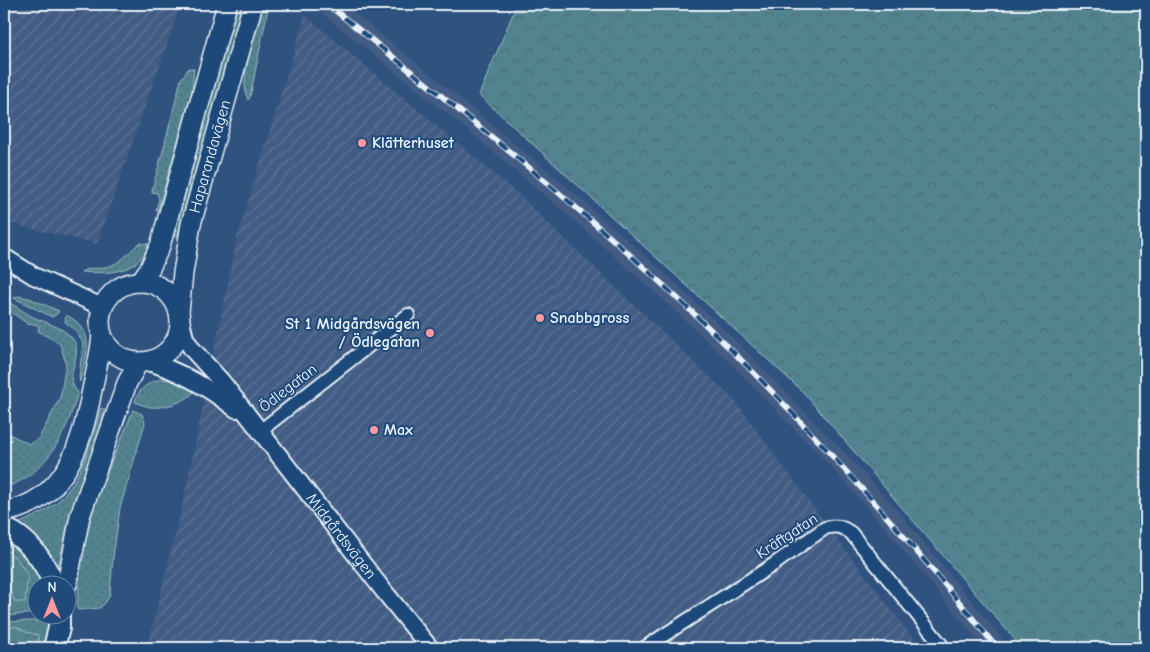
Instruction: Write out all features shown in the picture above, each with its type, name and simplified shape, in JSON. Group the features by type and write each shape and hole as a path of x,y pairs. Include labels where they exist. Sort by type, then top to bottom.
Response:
{"main road":[{"name":"Haparandavägen","path":"140,282 150,268 160,246 227,4"},
{"name":"Haparandavägen","path":"180,317 183,273 191,224 253,4"},
{"path":"4,512 26,507 49,492 73,458 86,421 102,336 100,322 102,308 109,296 126,284 140,282 153,284 165,290 174,300 180,317 180,329 174,344 163,356 143,362 123,359 110,350 102,336"},
{"path":"69,574 80,516 127,383 143,362"},
{"path":"4,528 25,542 38,556 48,574"}],"street":[{"path":"4,257 34,276 102,308"},
{"name":"Ödlegatan","path":"257,427 408,315"},
{"name":"Midgårdsvägen","path":"180,317 185,338 192,349 222,382 382,590 430,648"},
{"name":"Midgårdsvägen","path":"143,362 177,371 204,386 257,427"},
{"name":"Kräftgatan","path":"644,648 773,565 825,528 834,525 843,528 855,538 944,648"}],"shaded area":[{"path":"4,4 181,4 97,244 4,222"},
{"path":"310,4 343,4 585,202 672,280 744,349 850,458 903,517 1010,648 984,648 835,471 730,363 658,295 465,128"},
{"path":"305,15 518,194 736,402 834,535 921,648 148,648 184,498 237,238"}],"green space":[{"path":"236,4 243,4 177,237 174,236 182,198"},
{"path":"263,4 269,4 248,100 245,91 247,67"},
{"path":"517,4 1146,4 1146,648 1022,648 803,392 479,95"},
{"path":"189,68 194,69 192,91 158,210 156,210 159,199 157,193 152,192 152,190 181,79"},
{"path":"138,244 148,244 144,254 130,267 112,272 81,272 87,269 111,266"},
{"path":"17,296 29,298 59,311 52,317 14,298"},
{"path":"7,301 31,316 63,330 72,338 76,344 76,358 72,379 73,386 78,392 69,420 56,446 37,469 12,485 6,484 4,475 6,442 4,441 4,431 29,444 39,438 60,398 66,364 60,344 38,331 39,326 31,323 29,325 7,309"},
{"path":"66,315 83,328 86,336 87,353 80,382 83,343 75,330 65,322"},
{"path":"162,379 187,384 195,388 195,391 174,404 162,407 150,407 135,402 145,386"},
{"path":"101,408 105,410 94,448 70,513 58,569 40,545 18,524 52,506 65,494 73,483 85,459"},
{"path":"133,410 142,414 145,423 120,508 110,594 100,608 79,610 78,594 81,561 91,518"},
{"path":"4,540 27,559 38,574 28,574 28,614 4,616"},
{"path":"4,549 16,558 28,575 25,602 15,602 4,578"},
{"path":"28,621 28,624 48,624 43,648 4,648 4,622"},
{"path":"15,626 26,632 38,635 38,648 4,648 4,631"}],"railway":[{"path":"327,4 572,204 712,331 787,407 859,485 997,648"}],"place":[{"name":"Klätterhuset","path":"362,143"},
{"name":"Snabbgross","path":"540,318"},
{"name":"St 1 Midgårdsvägen / Ödlegatan","path":"430,333"},
{"name":"Max","path":"374,430"}]}
